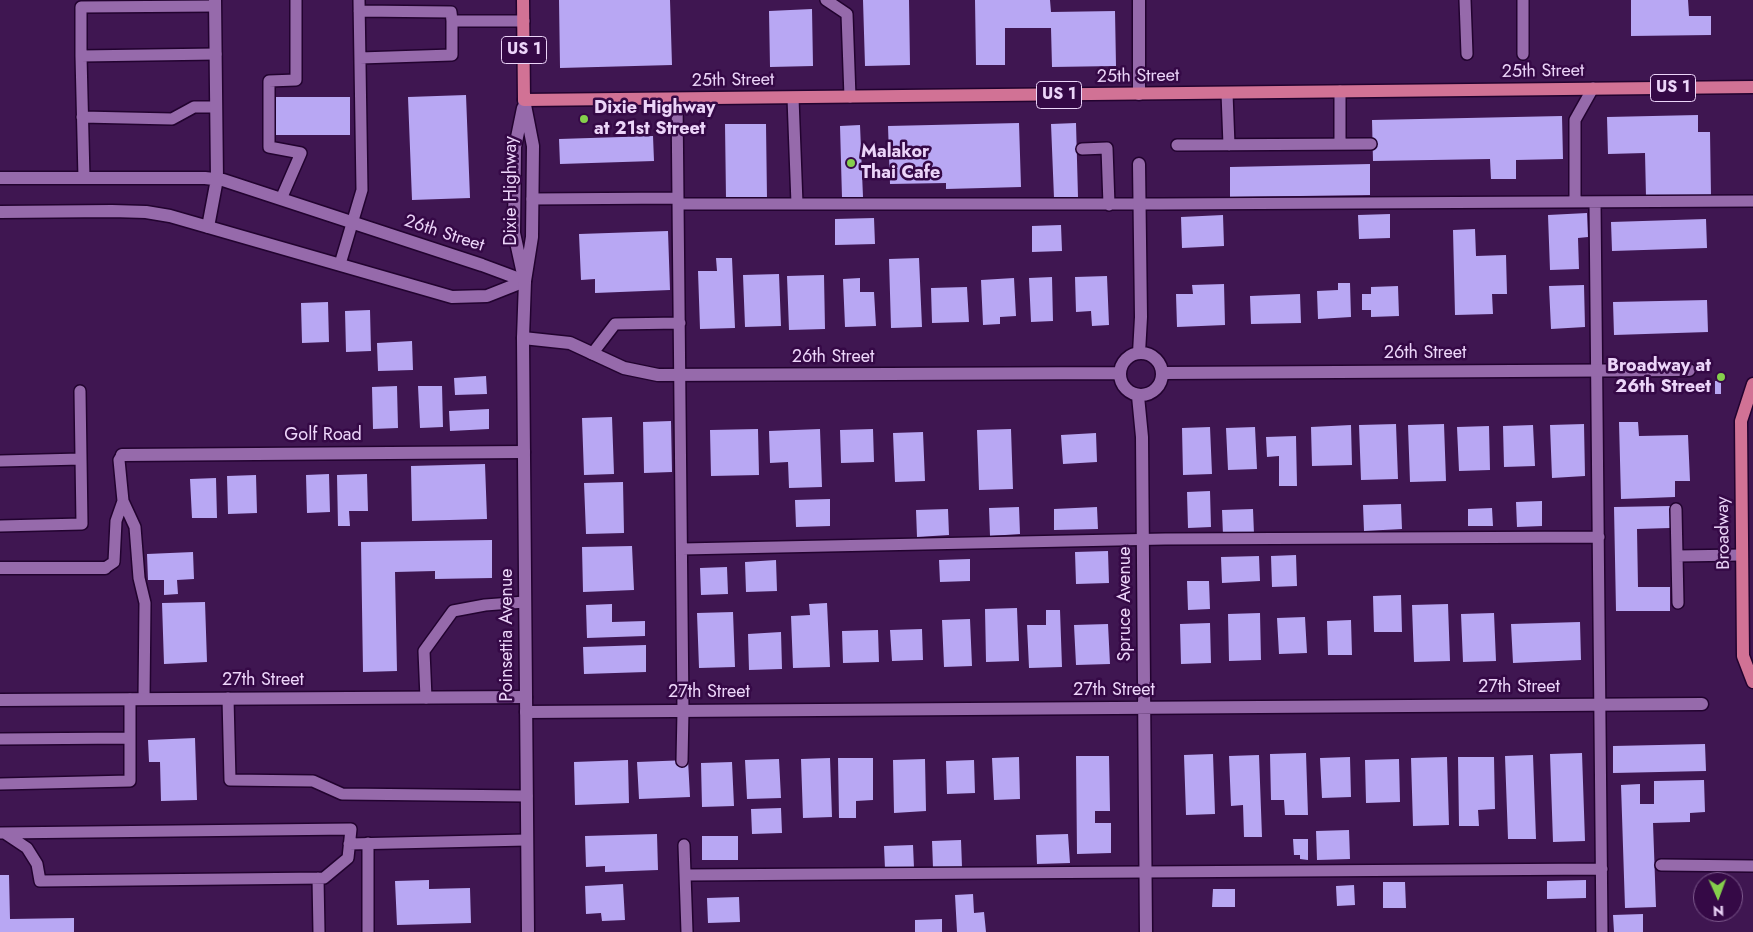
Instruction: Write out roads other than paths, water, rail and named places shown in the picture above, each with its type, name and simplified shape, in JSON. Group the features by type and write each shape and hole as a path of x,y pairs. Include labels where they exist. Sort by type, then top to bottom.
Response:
{"main road":[{"name":"Dixie Highway","path":"523,0 524,100"},
{"name":"25th Street","path":"524,100 1753,87"},
{"name":"Broadway","path":"1753,384 1741,421 1743,656 1753,682"}],"street":[{"path":"1139,0 1139,94"},
{"path":"208,227 217,179 215,3"},
{"name":"Dixie Highway","path":"523,338 525,281 532,237 533,146 524,100"},
{"name":"Dixie Highway","path":"524,100 515,147 514,234 525,281"},
{"path":"1139,164 1141,317 1139,353"},
{"name":"26th Street","path":"0,178 217,179 482,265 525,281"},
{"path":"0,212 146,212 170,216 452,297 487,296 525,281"},
{"name":"26th Street","path":"523,338 570,343 608,362 640,373 680,376 1120,373"},
{"name":"Poinsettia Avenue","path":"523,338 528,932"},
{"path":"1139,353 1152,356 1158,361 1163,373 1162,380 1156,390 1144,396 1138,396 1122,386 1120,373 1124,362 1128,357 1139,353"},
{"name":"26th Street","path":"1163,373 1688,370"},
{"name":"Spruce Avenue","path":"1138,396 1142,437 1146,932"},
{"name":"Golf Road","path":"122,455 524,452"},
{"path":"0,568 104,568"},
{"name":"27th Street","path":"0,700 526,697"},
{"name":"27th Street","path":"526,712 1702,704"}],"lane":[{"path":"281,199 301,154 269,147 269,81 296,80 296,0"},
{"path":"826,0 847,14 850,97"},
{"path":"1465,0 1467,54"},
{"path":"1523,0 1523,54"},
{"path":"84,178 81,7 215,3"},
{"path":"340,264 362,190 359,5 451,12 452,55 360,58"},
{"path":"452,21 524,20"},
{"path":"81,56 216,54"},
{"path":"1575,202 1575,120 1593,88"},
{"path":"1340,92 1340,144"},
{"path":"1227,93 1229,145"},
{"path":"793,98 797,204"},
{"path":"677,99 682,549 682,761"},
{"path":"82,117 172,118 194,108 216,107"},
{"path":"1178,145 1371,144"},
{"path":"1082,149 1107,148 1109,204"},
{"path":"532,199 797,204 1753,201"},
{"path":"1595,202 1602,932"},
{"path":"592,354 615,324 680,323"},
{"path":"0,526 82,524 80,391"},
{"path":"122,455 119,460 123,501 135,527 139,578 144,603 144,699"},
{"path":"0,461 81,459"},
{"path":"104,568 114,562 116,522 123,501"},
{"path":"1676,509 1678,603"},
{"path":"682,549 1143,540 1599,537"},
{"path":"1677,556 1742,554"},
{"path":"426,698 424,651 453,610 526,602"},
{"path":"228,698 230,780 313,781 342,794 527,796"},
{"path":"0,784 130,781 130,699"},
{"path":"0,739 130,738"},
{"path":"351,829 348,858 324,878 40,882 37,864 27,848 3,833 351,829"},
{"path":"350,844 527,840"},
{"path":"368,843 368,932"},
{"path":"684,845 687,932"},
{"path":"1661,865 1753,866"},
{"path":"686,875 1602,869"},
{"path":"318,878 319,932"}],"place":[{"name":"Dixie Highway at 21st Street","path":"584,119"},
{"name":"Malakor Thai Cafe","path":"851,163"},
{"name":"Broadway at 26th Street","path":"1721,377"}]}
